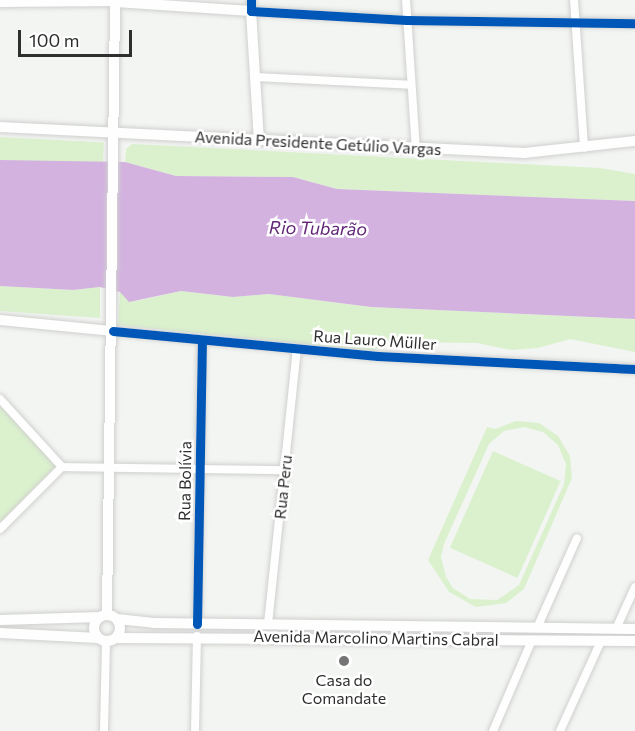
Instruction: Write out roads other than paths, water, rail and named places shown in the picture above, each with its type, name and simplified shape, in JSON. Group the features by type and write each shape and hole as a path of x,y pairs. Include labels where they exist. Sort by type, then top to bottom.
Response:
{"main road":[{"path":"108,617 116,1 251,6 259,141"},
{"name":"Avenida Presidente Getúlio Vargas","path":"0,127 116,137 524,153 635,141"},
{"name":"Rua Lauro Müller","path":"0,320 113,331"},
{"path":"108,617 120,627 107,639 94,627 108,617"},
{"name":"Avenida Marcolino Martins Cabral","path":"0,620 108,617 197,624 635,629"},
{"path":"384,626 384,638"},
{"path":"532,640 537,628"},
{"name":"Avenida Marcolino Martins Cabral","path":"0,633 107,639 196,636 635,641"}],"street":[{"path":"406,0 416,149"},
{"path":"574,0 584,148"},
{"path":"0,3 116,1"},
{"path":"251,6 407,20 635,22"},
{"path":"255,77 411,85"},
{"name":"Rua Lauro Müller","path":"113,331 297,349 635,369"},
{"name":"Rua Bolívia","path":"197,624 202,340"},
{"name":"Rua Peru","path":"268,624 297,349"},
{"path":"0,399 62,466 284,470"},
{"path":"0,529 62,466"},
{"path":"537,628 577,538"},
{"path":"616,629 635,587"},
{"path":"195,731 196,636"},
{"path":"104,731 107,639"},
{"path":"493,731 532,640"},
{"path":"560,731 601,641"}],"water":[{"name":"Rio Tubarão","path":"0,160 125,162 176,176 293,177 337,189 635,201 635,319 371,307 269,294 233,297 181,291 129,302 120,292 100,287 73,290 0,286"}],"place":[{"name":"Casa do Comandate","path":"344,661"}]}
